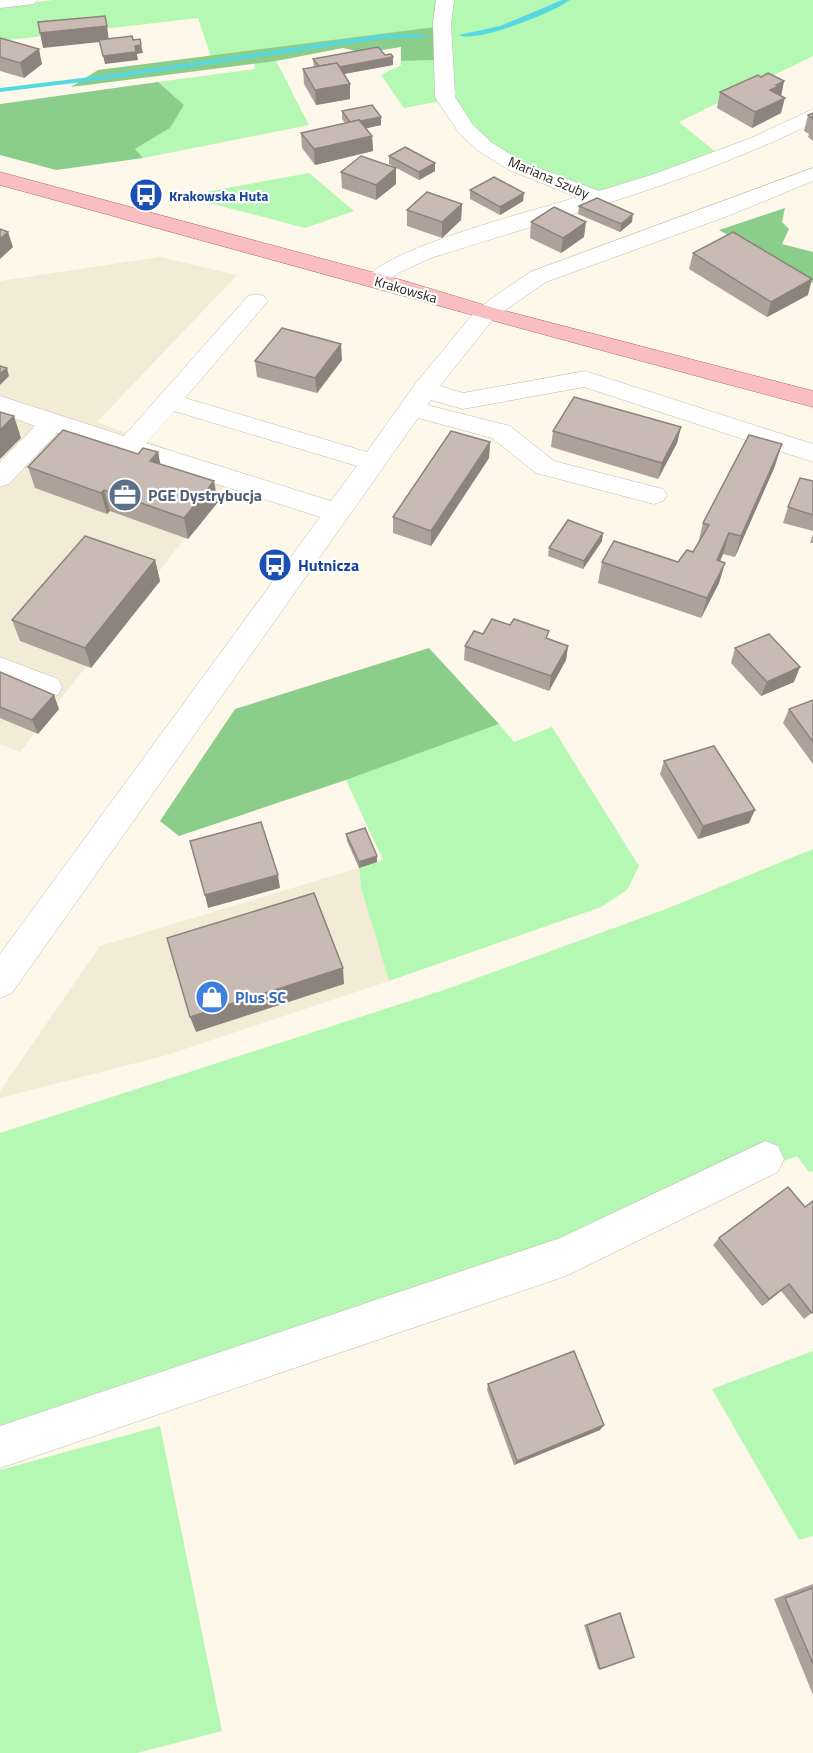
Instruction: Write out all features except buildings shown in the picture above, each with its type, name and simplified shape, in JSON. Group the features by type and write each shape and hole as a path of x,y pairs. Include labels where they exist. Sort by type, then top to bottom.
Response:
{"main road":[{"name":"Krakowska","path":"0,178 376,280 486,313 813,399"}],"street":[{"path":"0,3 28,0"},
{"name":"Mariana Szuby","path":"445,0 442,23 445,97 466,129 483,146 516,166 598,198"},
{"path":"376,280 392,267 423,253 661,178 758,142 813,115"},
{"path":"0,982 338,513 417,399 486,313 523,290 538,277 720,211 813,174"},
{"path":"523,290 568,278 813,186"},
{"path":"129,446 256,301"},
{"path":"417,399 463,401 554,383 585,380 813,453"},
{"path":"417,399 501,432 545,467 654,495"},
{"path":"169,401 372,462"},
{"path":"0,404 52,423 338,513"},
{"path":"0,478 52,423"},
{"path":"0,668 47,687"},
{"path":"0,1447 566,1256 765,1160"}],"shaded area":[{"path":"160,257 237,275 97,422 234,474 20,752 0,744 0,281"},
{"path":"359,868 361,888 389,981 167,1055 0,1098 0,1091 100,946"}],"green space":[{"path":"54,0 439,0 435,27 211,57 198,18 0,41 0,6"},
{"path":"450,0 813,0 813,56 679,122 718,154 599,195 525,166 474,132 455,104 456,92 448,73"},
{"path":"435,27 436,60 401,61 401,47 364,53 343,48 276,61 71,87 98,70"},
{"path":"436,60 441,101 404,108 381,75 401,65 401,61"},
{"path":"276,61 309,125 143,158 135,149 170,128 184,105 158,82 255,69 254,63"},
{"path":"158,82 184,105 170,128 135,149 143,158 56,170 0,155 0,104"},
{"path":"309,173 354,211 305,228 183,196"},
{"path":"785,208 782,222 789,229 782,244 813,252 813,283 719,230"},
{"path":"429,648 499,724 346,780 179,836 160,821 235,709"},
{"path":"499,724 514,742 552,727 639,866 627,890 601,907 389,981 361,888 359,868 383,860 346,780"},
{"path":"813,849 813,1171 809,1172 797,1156 571,1242 0,1428 0,1133 444,990 666,909"},
{"path":"813,1351 813,1536 799,1540 712,1389"},
{"path":"160,1426 222,1731 137,1753 0,1753 0,1470"}],"waterway":[{"path":"462,35 503,27 567,0"},
{"path":"0,90 107,77 380,37 423,36"}],"place":[{"name":"Krakowska Huta","path":"146,195"},
{"name":"PGE Dystrybucja","path":"125,495"},
{"name":"Hutnicza","path":"275,565"},
{"name":"Plus SC","path":"212,997"}]}
